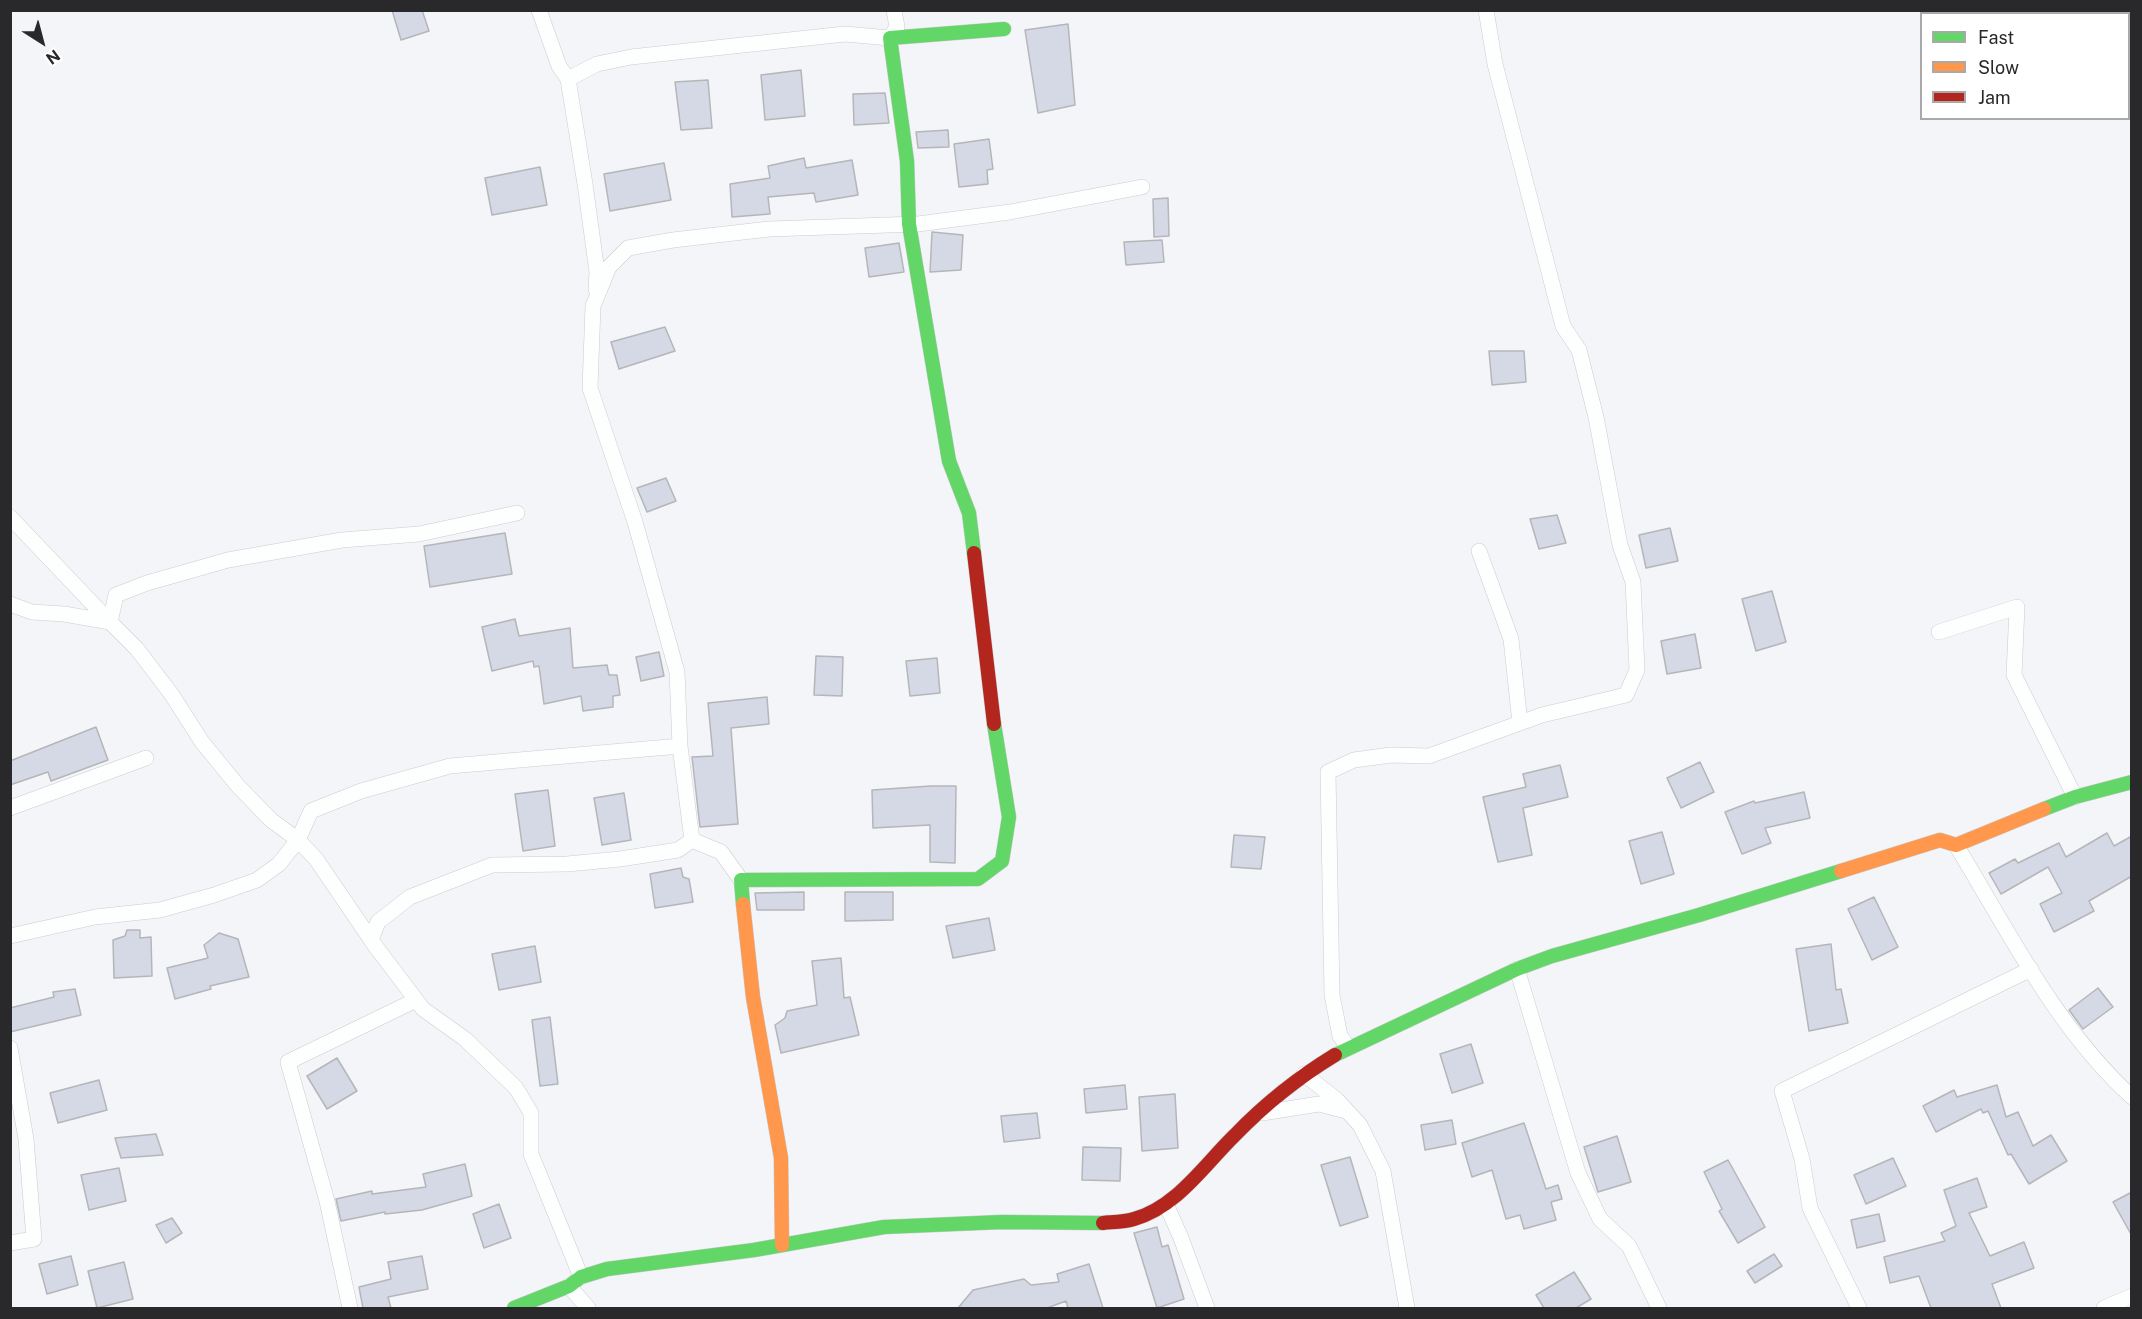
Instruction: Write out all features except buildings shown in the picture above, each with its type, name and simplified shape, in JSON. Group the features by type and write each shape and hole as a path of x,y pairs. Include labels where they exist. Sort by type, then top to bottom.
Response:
{"street":[{"path":"539,10 559,66 568,79 597,272 596,298"},
{"path":"741,880 978,879 1002,861 1010,817 998,754 969,513 949,461 909,224 907,161 890,38 897,27 894,10"},
{"path":"1348,1047 1340,1036 1332,995 1328,772 1363,759 1391,755 1429,756 1520,723 1626,695 1637,670 1633,582 1620,545 1596,417 1579,350 1563,326 1495,64 1486,10"},
{"path":"568,79 597,64 631,57 845,34 890,38 1004,29"},
{"path":"692,840 680,746 677,672 635,522 590,388 593,306 609,267 628,248 769,229 909,224 1010,212 1142,187"},
{"path":"110,622 116,595 147,583 228,560 342,540 419,534 517,513"},
{"path":"10,517 137,649 202,742 238,786 272,820 298,840 316,858 371,940 423,1009 465,1039 516,1088 531,1113 531,1154 575,1281 588,1308"},
{"path":"1479,551 1511,639 1520,723"},
{"path":"10,604 32,612 64,614 110,622"},
{"path":"1939,632 2017,607 2014,675 2075,797"},
{"path":"10,936 95,916 160,910 257,880 279,864 298,840 311,811 361,791 450,766 680,746"},
{"path":"10,808 146,758"},
{"path":"514,1308 575,1281 639,1263 782,1245 906,1225 1118,1223 1149,1214 1186,1188 1236,1133 1262,1113 1304,1074 1348,1047 1517,969 1588,945 1699,915 1940,840 1956,845 2075,797 2132,782"},
{"path":"692,840 721,852 741,880 753,997 781,1158 782,1245"},
{"path":"371,940 378,922 410,897 492,865 567,864 621,859 678,850 692,840"},
{"path":"1956,845 2059,1015 2109,1077 2132,1097"},
{"path":"1517,969 1578,1173 1600,1219 1629,1246 1659,1308"},
{"path":"1859,1308 1810,1208 1802,1159 1782,1091 2031,969"},
{"path":"350,1308 327,1201 288,1062 416,1000"},
{"path":"10,1048 26,1139 34,1239 10,1244"},
{"path":"1304,1074 1360,1125 1383,1171 1407,1308"},
{"path":"1262,1113 1319,1104 1346,1111"},
{"path":"1166,1204 1207,1308"},
{"path":"2104,1308 2132,1296"}],"traffic: fast":[{"path":"974,553 969,513 949,461 909,224 907,161 890,38 1004,29"},
{"path":"743,904 741,880 978,879 1002,861 1009,817 994,724"},
{"path":"2044,809 2075,797 2132,782"},
{"path":"1335,1055 1517,969 1552,956 1699,915 1841,871"},
{"path":"514,1308 569,1286 581,1277 607,1269 754,1250 884,1227 1002,1222 1103,1223"}],"traffic: slow":[{"path":"1841,871 1940,840 1956,845 2044,809"},
{"path":"743,904 753,997 781,1158 782,1245"}],"traffic: jam":[{"path":"974,553 994,724"},
{"path":"1103,1223 1134,1219 1164,1205 1177,1195 1270,1102 1335,1055"}]}
